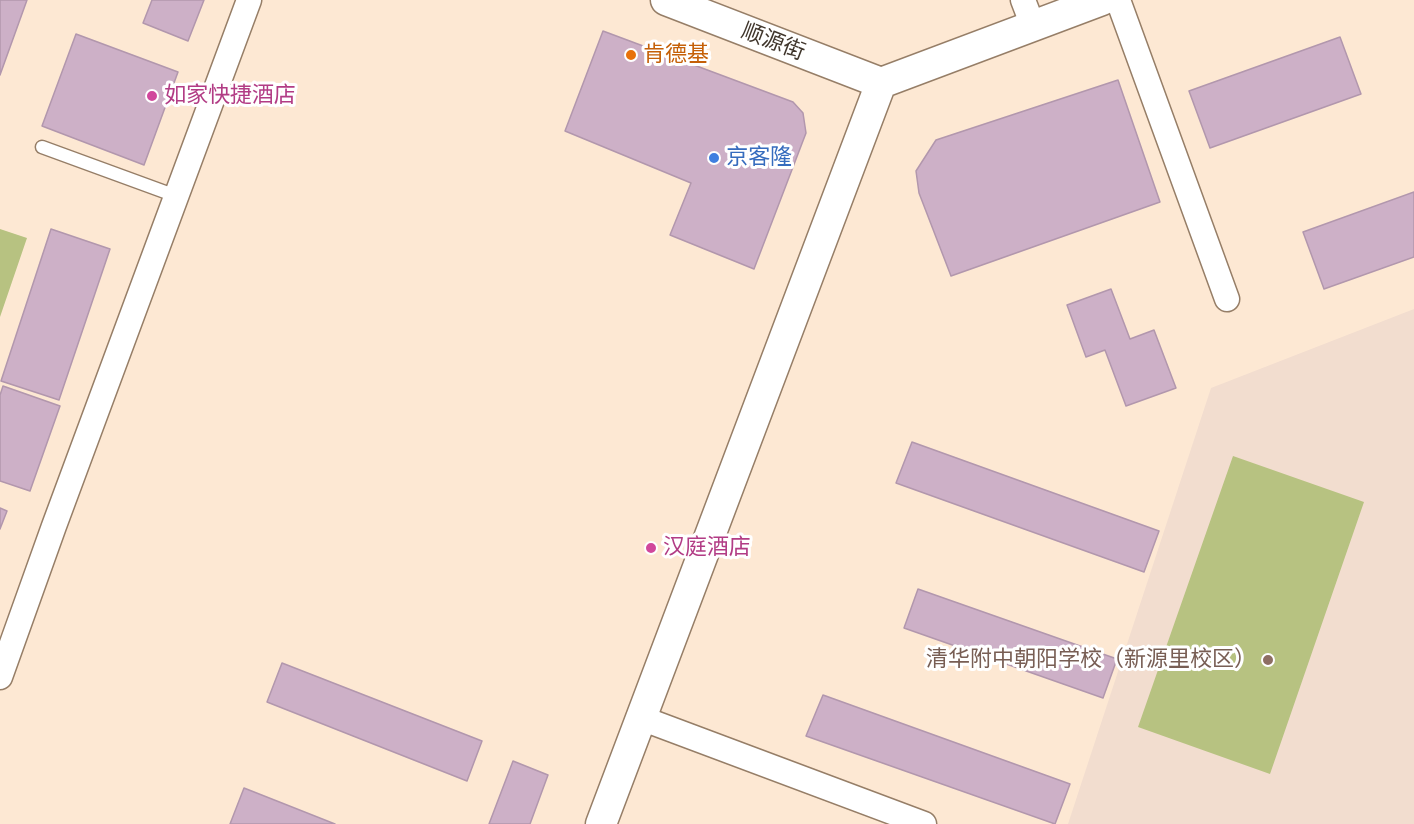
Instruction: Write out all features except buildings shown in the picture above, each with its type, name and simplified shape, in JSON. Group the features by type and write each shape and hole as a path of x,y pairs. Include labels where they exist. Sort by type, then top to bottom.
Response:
{"street":[{"path":"0,677 8,628 176,196 249,0"},
{"name":"顺源街","path":"666,0 881,83"},
{"path":"601,824 881,83 1028,13 1102,0"},
{"path":"1118,0 1227,299"},
{"path":"641,718 924,824"}],"lane":[{"path":"42,147 176,196"}],"shaded area":[{"name":"清华附中朝阳学校（新源里校区）","path":"1414,309 1414,824 1068,824 1211,388"}],"green space":[{"path":"0,229 27,238 0,317"},
{"path":"1233,456 1364,502 1270,774 1138,727"}],"place":[{"name":"肯德基","path":"631,55"},
{"name":"如家快捷酒店","path":"152,96"},
{"name":"京客隆","path":"714,158"},
{"name":"汉庭酒店","path":"651,548"},
{"name":"清华附中朝阳学校（新源里校区）","path":"1268,660"}]}
